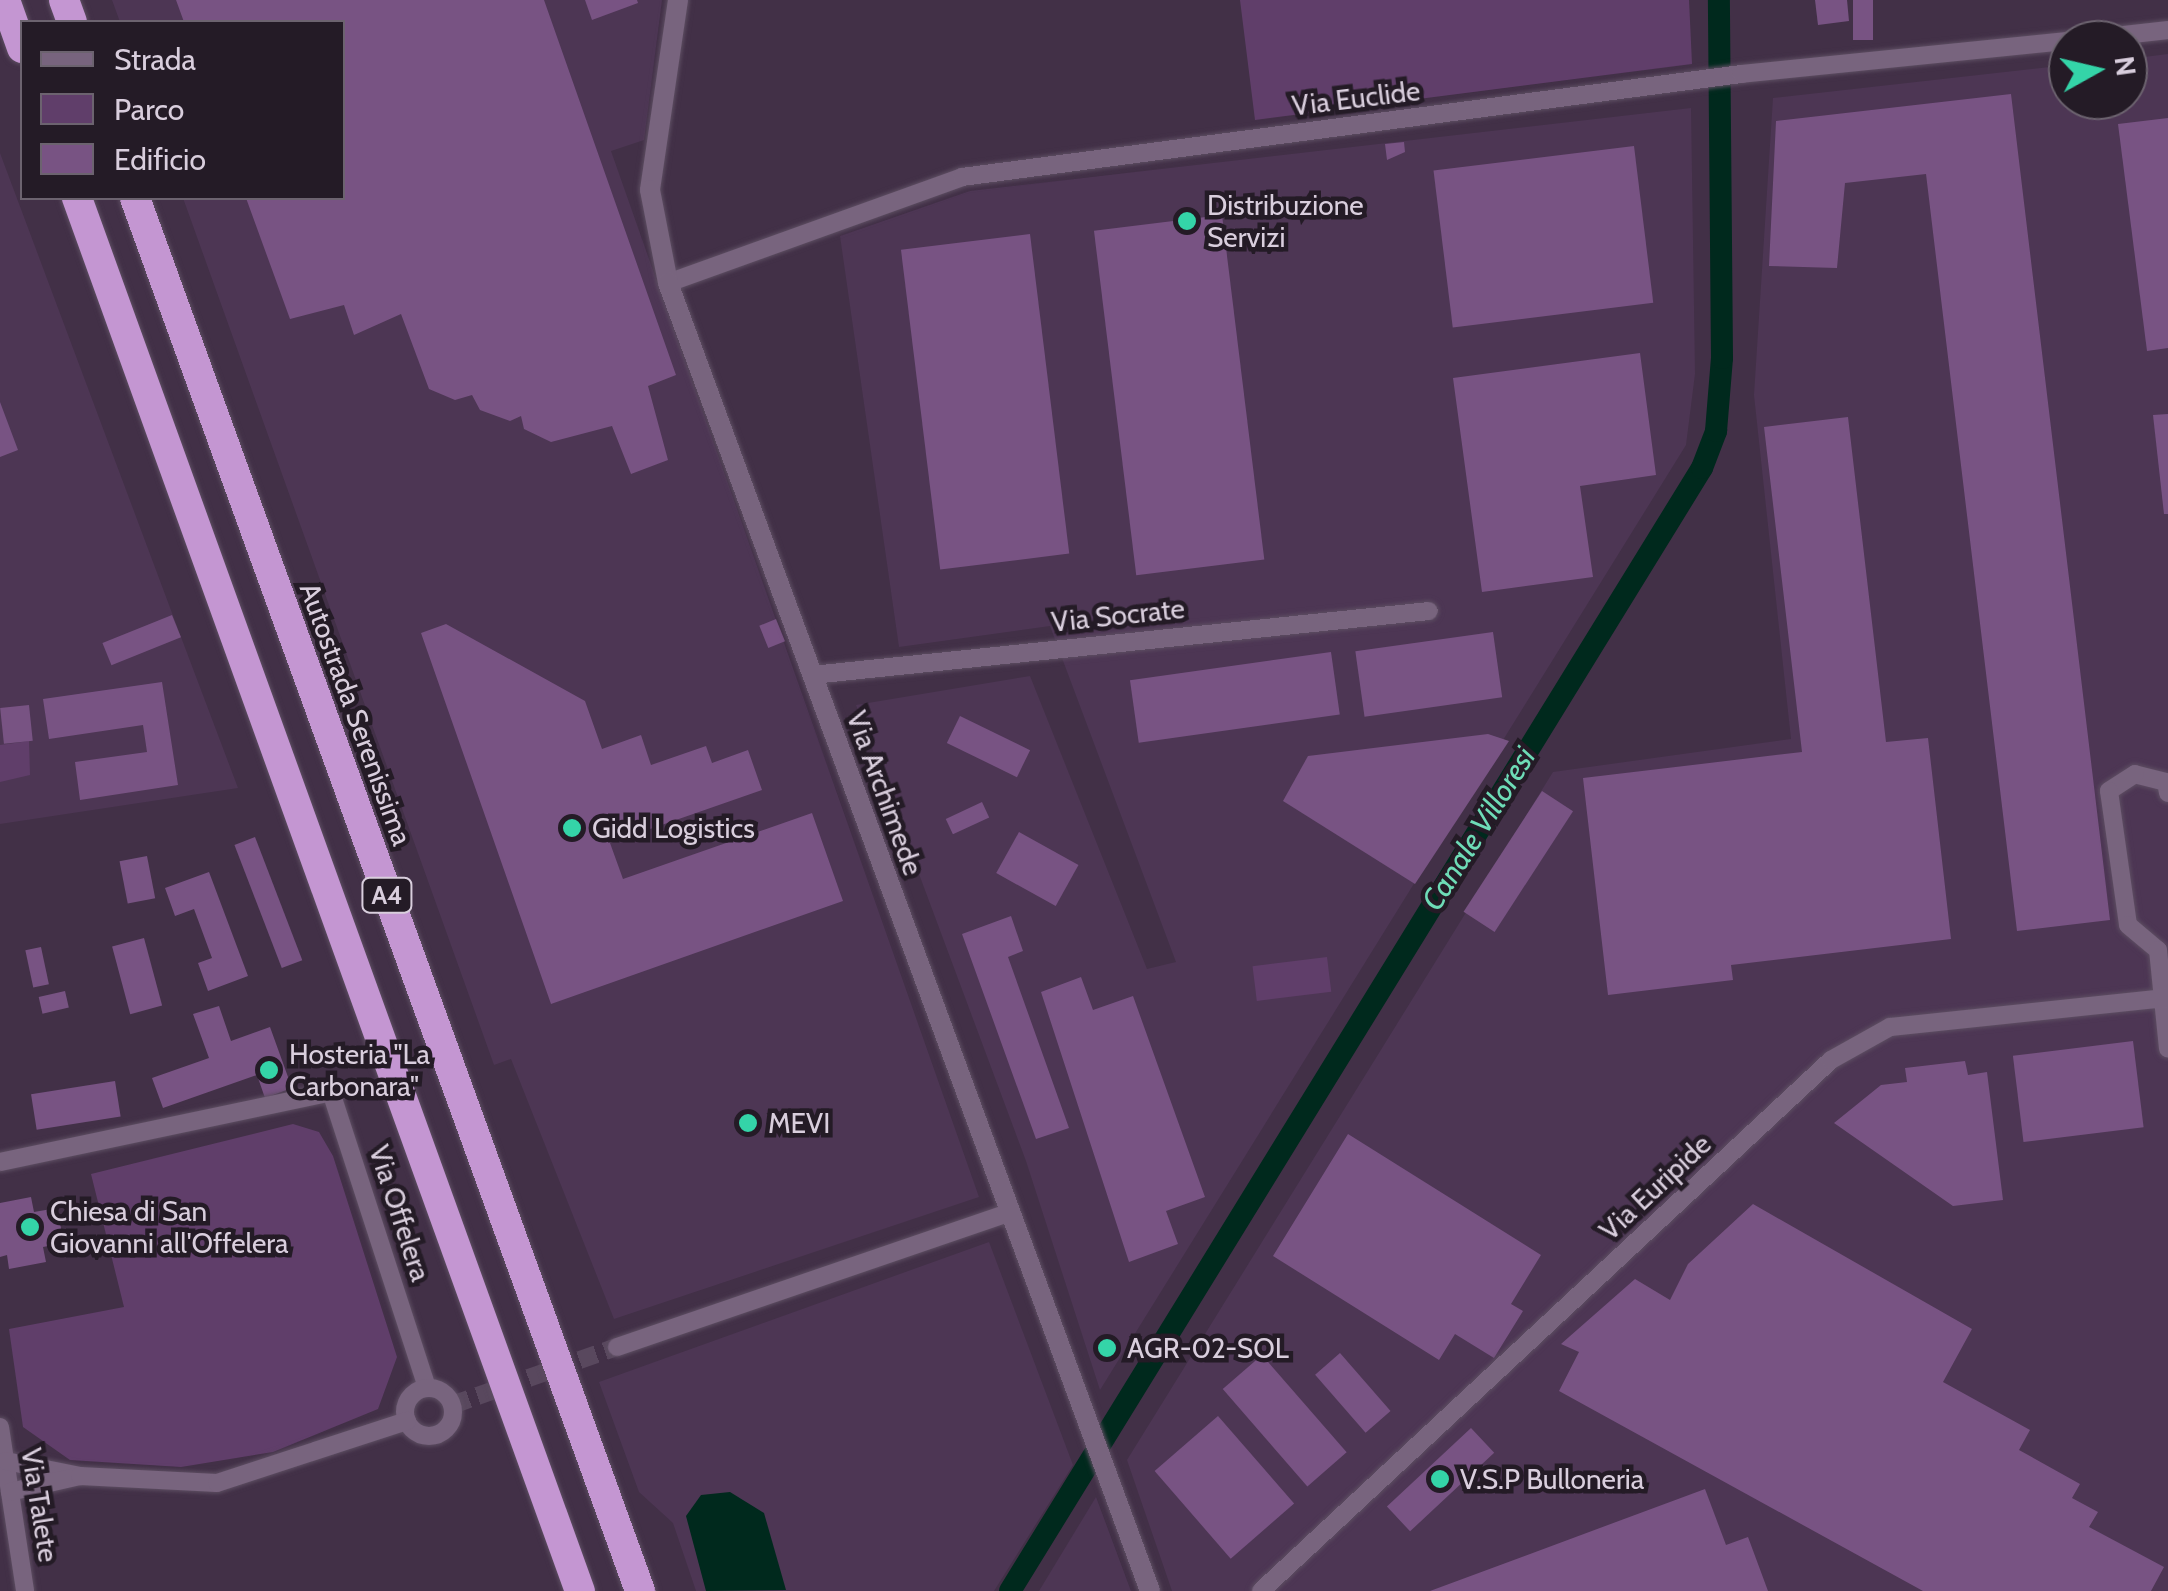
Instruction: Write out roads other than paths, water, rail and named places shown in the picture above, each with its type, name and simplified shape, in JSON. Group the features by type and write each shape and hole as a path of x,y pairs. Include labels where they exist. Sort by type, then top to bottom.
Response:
{"highway":[{"path":"5,0 20,42"},
{"name":"A4","path":"78,200 580,1591"},
{"name":"Autostrada Serenissima","path":"136,200 640,1591"}],"street":[{"name":"Via Archimede","path":"678,0 650,190 668,283 1150,1591"},
{"name":"Via Euclide","path":"668,283 962,177 1741,74 2048,43"},
{"name":"Via Socrate","path":"812,675 1429,611"},
{"path":"2168,793 2166,782 2135,774 2109,791 2128,925 2163,944 2168,1048"},
{"name":"Via Euripide","path":"1262,1591 1832,1060 1890,1027 2165,998"},
{"name":"Via Offelera","path":"0,1162 332,1092 427,1388 450,1399 452,1421 434,1436 407,1422 217,1483 80,1476 6,1461"},
{"path":"618,1347 1011,1212"},
{"path":"407,1422 408,1400 427,1388"},
{"name":"Via Talete","path":"0,1427 25,1591"},
{"name":"Via Offelera","path":"10,1492 80,1476"}],"waterway":[{"name":"Canale Villoresi","path":"1010,1591 1702,468 1716,431 1722,358 1719,0"}],"tunnel":[{"path":"452,1405 617,1347"}],"place":[{"name":"Distribuzione Servizi","path":"1187,221"},
{"name":"Gidd Logistics","path":"572,828"},
{"name":"Hosteria \"La Carbonara\"","path":"269,1070"},
{"name":"MEVI","path":"748,1123"},
{"name":"Chiesa di San Giovanni all'Offelera","path":"30,1227"},
{"name":"AGR-02-SOL","path":"1107,1348"},
{"name":"V.S.P Bulloneria","path":"1440,1479"}]}
